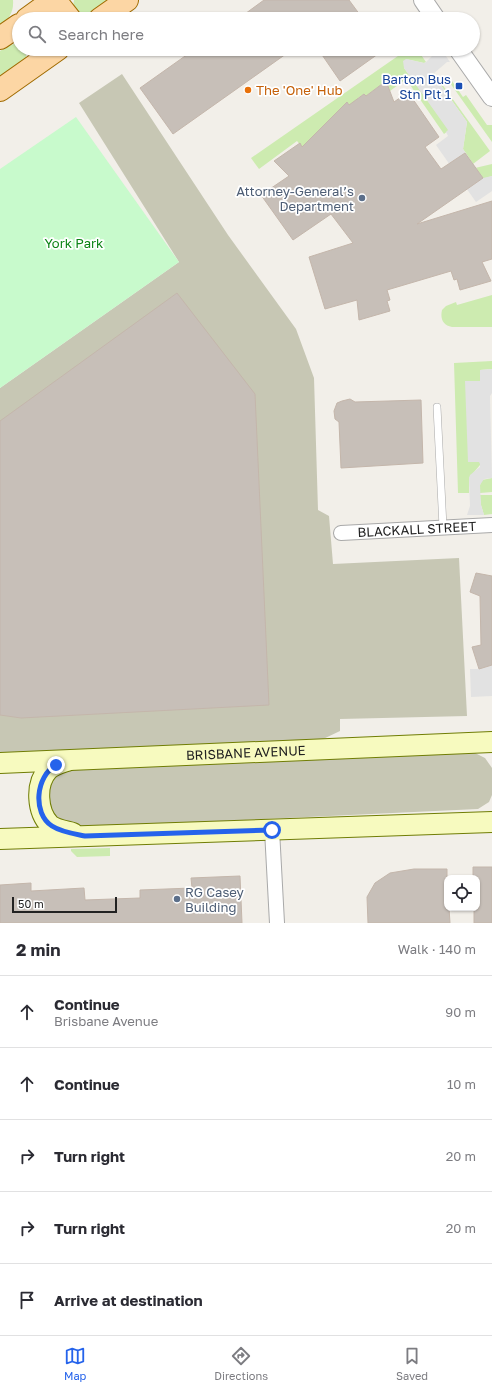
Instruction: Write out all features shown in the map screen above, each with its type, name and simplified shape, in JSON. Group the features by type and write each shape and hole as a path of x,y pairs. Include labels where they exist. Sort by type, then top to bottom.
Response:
{"main road":[{"path":"110,12 127,0"},
{"path":"42,7 54,12"},
{"path":"0,38 12,30"},
{"path":"0,90 44,56"},
{"name":"BRISBANE AVENUE","path":"1,762 492,742"},
{"path":"467,743 480,744 492,751"},
{"path":"72,759 56,765 48,770 40,786 40,806 45,819 53,827 85,836"},
{"path":"0,839 272,830 487,820"}],"street":[{"path":"423,0 431,12"},
{"path":"463,56 492,97"},
{"name":"BLACKALL STREET","path":"341,533 492,525"},
{"path":"272,830 278,923"}],"lane":[{"path":"437,407 443,527"}],"shaded area":[{"path":"432,56 446,56 450,62 447,62 433,74 467,122 463,149 483,178 492,176 492,191 476,202 436,145 448,136 446,132 448,130 404,68 403,61 406,59 424,63"},
{"path":"122,74 228,235 296,329 314,378 318,510 329,516 333,564 459,558 467,716 340,719 340,731 321,740 0,755 0,388 179,262 79,103"},
{"path":"492,369 492,393 490,396 492,478 484,479 480,485 481,505 484,515 467,515 470,506 469,478 470,475 480,467 480,464 479,462 468,462 465,381 480,381 480,370"},
{"path":"492,665 492,696 471,697 470,669 479,669"},
{"path":"463,751 475,753 485,758 492,768 492,795 489,802 478,809 76,828 65,826 47,809 49,785 56,776 73,769"}],"green space":[{"path":"0,0 13,0 13,8 6,21 0,26"},
{"path":"74,0 115,0 98,12 77,12 73,7"},
{"path":"12,45 12,56 26,56 26,59 0,82 0,51"},
{"path":"398,56 422,56 426,62 424,63 406,59 404,68 449,130 444,134 406,79 390,91 386,81 366,96 364,94 358,98 360,100 363,124 347,102 306,152 297,141 259,169 251,158"},
{"path":"434,73 490,151 473,164 463,149 467,122 433,74"},
{"path":"452,81 463,97 466,95 487,125 492,125 492,142 450,83"},
{"name":"York Park","path":"76,117 179,262 0,388 0,169"},
{"path":"492,164 492,176 483,179 475,168"},
{"path":"492,295 492,327 452,327 444,323 441,316 442,310 446,306 456,302 457,305"},
{"path":"492,361 492,369 480,370 480,381 468,462 480,462 480,465 469,478 469,493 458,493 454,363"},
{"path":"492,478 492,492 480,493 480,485 482,480"},
{"path":"480,495 492,495 492,514 484,515"},
{"path":"110,848 110,856 77,857 71,851 71,849"}],"building":[{"path":"264,0 349,0 358,12 248,12"},
{"path":"185,56 283,56 173,134 140,88"},
{"path":"323,56 375,56 340,81"},
{"name":"Attorney-General’s Department","path":"386,81 394,102 408,92 439,137 425,147 441,169 465,153 483,178 417,224 492,201 492,259 482,262 491,281 460,290 457,279 454,280 451,271 387,290 390,300 387,301 390,311 359,320 357,300 325,309 309,257 353,243 331,214 293,240 261,195 289,176 274,161 300,143 302,147 347,102 349,105 364,94 366,96"},
{"path":"177,293 255,394 269,705 21,718 0,715 0,421"},
{"path":"350,399 355,402 421,400 423,463 341,468 339,422 335,419 334,411 337,403"},
{"path":"476,573 492,576 492,665 479,669 472,647 481,645 480,596 470,592"},
{"path":"473,867 492,867 492,923 474,923 474,911 480,911 480,875 473,875"},
{"path":"414,869 447,869 447,875 444,875 444,911 449,911 450,923 368,923 367,897 375,883 390,873"},
{"name":"RG Casey Building","path":"240,876 242,923 0,923 0,885 31,883 31,891 84,888 85,900 140,898 140,890 192,888 191,878"}],"place":[{"name":"Barton Bus Stn Plt 1","path":"459,86"},
{"name":"The 'One' Hub","path":"248,90"},
{"name":"Attorney-General’s Department","path":"362,198"},
{"name":"RG Casey Building","path":"177,899"}],"route":[{"path":"56,765 51,767 43,777 39,795 41,810 45,819 50,825 57,829 85,836 272,830"}]}
